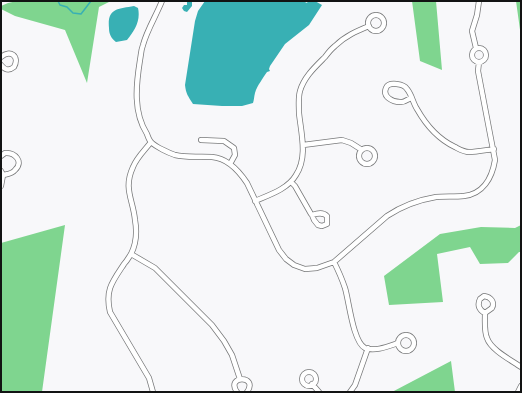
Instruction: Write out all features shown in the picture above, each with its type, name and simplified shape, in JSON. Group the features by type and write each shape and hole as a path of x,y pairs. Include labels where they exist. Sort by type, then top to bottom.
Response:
{"street":[{"path":"162,1 143,46 137,82 138,112 141,123 151,142 163,150 175,155 188,157 213,157 222,159 230,164 242,175 247,183 279,250 286,259 294,265 305,269 317,268 334,262 387,216 406,205 424,199 443,196 470,195 483,188 491,176 494,169 495,160 478,72 479,62"},
{"path":"479,1 478,15 472,31 476,48 473,51 472,56 474,60 479,62"},
{"path":"255,201 282,188 291,182 296,176 300,165 303,145 299,106 300,92 306,79 312,70 335,46 346,37 369,26"},
{"path":"476,48 485,50 486,54 485,59 479,62"},
{"path":"1,57 6,53 11,54 15,57 16,62 14,67 9,70 6,70 1,65"},
{"path":"411,98 403,102 390,99 385,95 386,88 390,84 403,86 407,89 415,106 426,123 445,142 461,150 469,152 494,149"},
{"path":"201,140 224,141 234,148 235,155 230,164"},
{"path":"303,145 342,140 351,143 362,150"},
{"path":"151,142 139,156 129,176 129,196 135,220 135,242 131,254 111,287 108,294 108,303 110,312 149,378 153,392"},
{"path":"1,156 5,153 9,153 15,155 18,160 18,167 16,170 13,172 2,173 1,186"},
{"path":"291,182 295,186 312,215"},
{"path":"131,254 155,268 212,325 232,355 240,379"},
{"path":"334,262 345,288 357,339 360,344 368,348 376,349 398,343"},
{"path":"485,313 487,338 494,349 521,367"},
{"path":"350,392 355,385 368,348"},
{"path":"237,392 235,384 240,379"},
{"path":"240,379 249,383 247,392"},
{"path":"312,384 319,392"},
{"path":"518,392 521,386"}],"green space":[{"path":"17,1 111,1 99,7 87,83 65,30 15,16 1,9 1,6"},
{"path":"412,1 436,1 442,70 420,61"},
{"path":"516,1 521,1 521,37"},
{"path":"65,225 42,392 1,392 1,243"},
{"path":"521,225 521,252 519,252 508,263 480,264 470,247 437,254 443,302 389,305 384,276 440,234 481,227 515,228"},
{"path":"451,361 455,392 392,392"}],"water":[{"path":"187,1 192,1 192,6 187,12 182,8 184,5 187,5"},
{"path":"205,1 303,1 307,3 308,1 315,1 322,5 309,25 285,44 270,66 270,71 267,72 259,85 255,93 253,103 242,106 222,106 193,104 185,88 195,21 198,11"},
{"path":"134,6 138,8 139,17 134,29 127,40 116,42 109,32 109,21 112,13 119,9"}],"waterway":[{"path":"58,1 60,5 67,7 73,13 81,14 91,1"}]}
